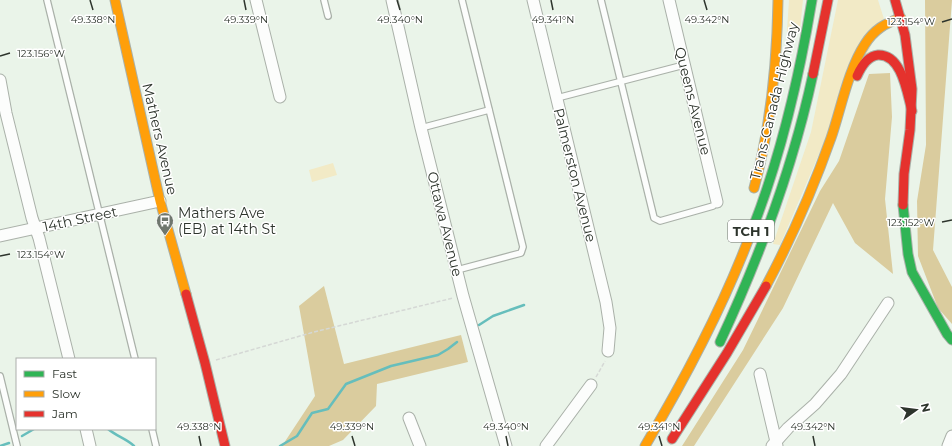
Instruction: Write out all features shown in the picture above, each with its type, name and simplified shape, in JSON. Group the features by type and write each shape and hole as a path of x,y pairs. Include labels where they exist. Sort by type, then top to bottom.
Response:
{"main road":[{"name":"Mathers Avenue","path":"115,0 160,201 205,363 225,446"},
{"path":"751,199 764,145 772,101 777,48 778,0"},
{"name":"Trans-Canada Highway","path":"644,446 687,373 709,330 732,281 757,216 768,186 787,120 802,55 812,0"},
{"name":"TCH 1","path":"717,348 746,287 782,191 802,124 828,0"},
{"path":"895,0 908,53 912,89 912,111 904,174 903,205 908,254 912,272 947,334 952,340"},
{"path":"669,442 727,353 762,292 804,204 827,149 839,116 853,69 860,53 868,40 881,26 900,18"},
{"path":"839,116 864,63 874,55 881,54 892,60 901,72 912,111"},
{"path":"644,446 709,312 731,257"},
{"path":"669,442 678,421 710,361"}],"street":[{"path":"256,0 280,97"},
{"name":"Ottawa Avenue","path":"392,0 421,128 457,270 506,446"},
{"name":"Palmerston Avenue","path":"533,0 606,302 610,328 608,351"},
{"name":"Queens Avenue","path":"669,0 718,202"},
{"path":"0,80 6,113 69,358"},
{"name":"14th Street","path":"0,236 160,201"},
{"path":"775,445 788,428 815,404 841,374 888,303"},
{"path":"760,374 775,445"},
{"path":"546,446 591,385"},
{"path":"409,418 420,446"},
{"path":"86,430 90,446"},
{"path":"948,446 952,436"}],"lane":[{"path":"47,0 135,358"},
{"path":"324,0 328,16"},
{"path":"457,270 521,253 523,247 462,0"},
{"path":"601,0 654,218 660,221 713,206 718,202"},
{"path":"556,98 684,65"},
{"path":"421,128 489,110"},
{"path":"0,376 17,446"},
{"path":"152,430 156,446"}],"path":[{"path":"205,363 314,332 464,296"},
{"path":"591,385 605,363 608,351"}],"shaded area":[{"path":"789,0 803,0 800,29 788,49 787,30"},
{"path":"838,0 878,0 884,19 819,154 780,245 773,244 811,132"},
{"path":"925,0 952,0 933,250 952,287 952,324 938,308 918,256 917,201 926,145"},
{"path":"890,73 892,117 885,199 893,274 855,243 833,203 783,308 694,446 682,446 743,350 820,191 839,161 869,74"},
{"path":"333,163 337,175 312,182 309,170"},
{"path":"324,286 344,364 461,335 468,362 377,384 376,406 343,440 329,446 282,446 315,396 299,306"}],"waterway":[{"path":"479,325 493,316 524,305"},
{"path":"280,446 297,436 312,413 328,409 346,384 391,366 438,355 457,342"},
{"path":"22,436 32,430"},
{"path":"109,430 134,446"},
{"path":"0,446 9,443"}],"traffic: fast":[{"path":"752,230 772,174 788,116 812,0"},
{"path":"720,342 749,277 774,211 796,143 813,74"},
{"path":"903,205 908,254 912,272 947,334 952,340"}],"traffic: slow":[{"path":"115,0 160,201 186,294"},
{"path":"754,188 765,141 772,95 778,0"},
{"path":"766,286 793,232 817,176 831,138 849,78 859,54 868,39 876,31 890,22 901,18"},
{"path":"645,446 675,394 717,314 752,230"}],"traffic: jam":[{"path":"813,74 828,0"},
{"path":"895,0 905,35 912,89 910,130 904,174 903,205"},
{"path":"857,76 871,57 878,55 886,56 893,61 902,76 912,111"},
{"path":"672,439 727,353 766,286"},
{"path":"186,294 205,363 225,446"}],"place":[{"name":"Mathers Ave (EB) at 14th St","path":"165,236"}]}
